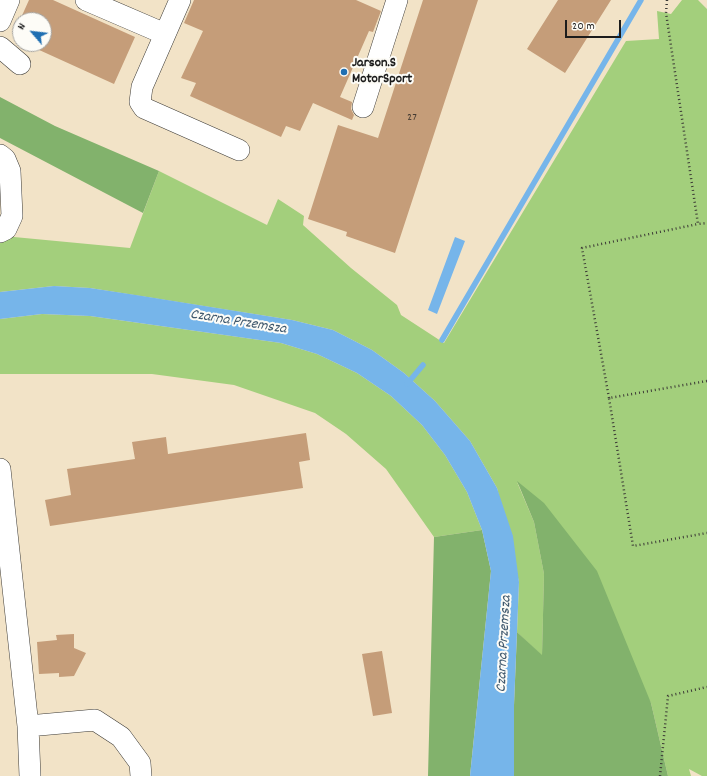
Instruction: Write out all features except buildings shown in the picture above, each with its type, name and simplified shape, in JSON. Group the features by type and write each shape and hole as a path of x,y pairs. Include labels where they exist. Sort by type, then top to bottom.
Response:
{"lane":[{"path":"0,21 9,0"},
{"path":"86,0 165,34"},
{"path":"180,0 142,87 140,102 144,108 239,150"},
{"path":"364,107 397,0"},
{"path":"0,47 20,64"},
{"path":"0,155 5,159 10,171 12,216 6,229 0,232"},
{"path":"0,469 28,726 30,776"},
{"path":"28,726 95,720 121,737 140,763 141,776"}],"path":[{"path":"667,0 666,13 698,224"},
{"path":"707,223 582,248 609,398 633,546 707,533"},
{"path":"609,398 707,381"},
{"path":"660,776 668,696 707,687"}],"green space":[{"path":"682,0 698,0 707,9 707,776 702,776 689,769 691,776 668,776 651,703 517,482 534,522 544,574 542,656 517,632 519,582 497,488 470,441 435,401 404,373 372,350 333,330 292,320 90,288 54,286 0,292 0,239 14,237 130,248 159,171 267,225 278,199 304,216 303,225 351,268 397,305 401,315 444,343 626,41 659,39 657,11 671,14"},
{"path":"0,97 55,126 159,171 143,213 0,138"},
{"path":"42,314 90,316 281,343 317,354 357,373 391,396 422,425 445,455 467,492 482,530 434,537 386,469 346,434 315,413 234,385 152,374 0,374 0,319"},
{"path":"517,481 544,503 597,571 651,703 668,776 514,776 514,705 517,632 542,655 544,574 534,522"},
{"path":"482,530 491,571 470,776 428,776 434,537"}],"water":[{"path":"455,237 465,241 437,314 428,310"},
{"name":"Czarna Przemsza","path":"54,286 90,288 136,295 292,320 333,330 372,350 404,373 435,401 470,441 497,488 513,536 519,582 514,705 514,776 470,776 491,571 482,530 467,492 445,455 422,425 391,396 357,373 317,354 281,343 90,316 42,314 0,319 0,292"}],"waterway":[{"path":"442,340 641,0"},
{"path":"407,384 423,365"}],"place":[{"name":"Jarson.S MotorSport","path":"344,72"}]}
